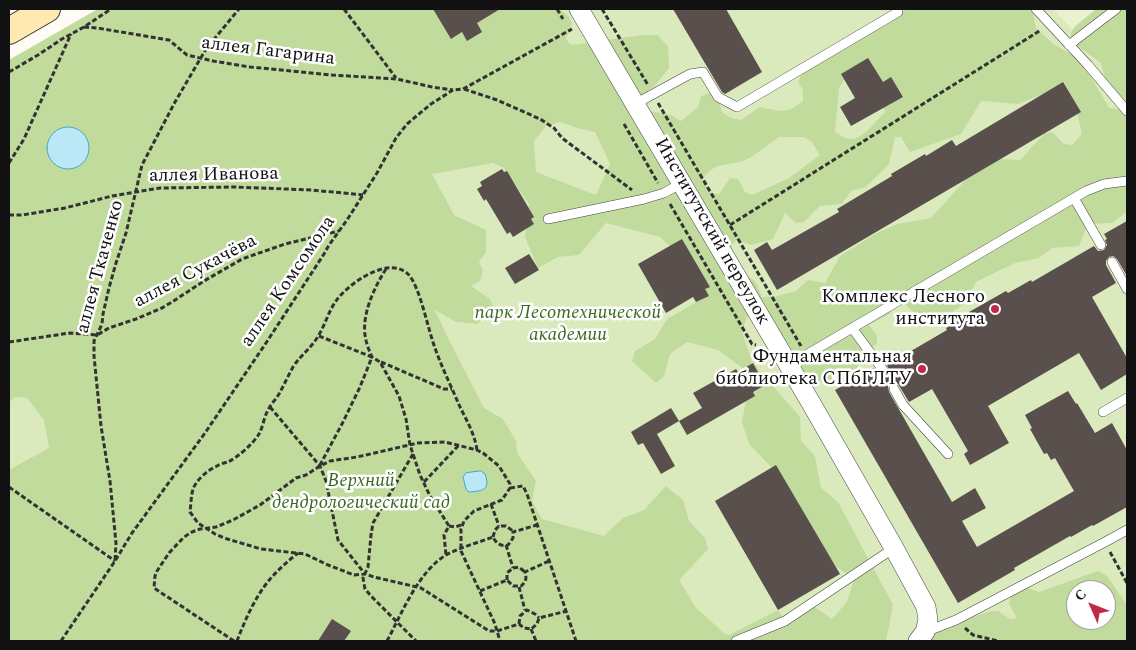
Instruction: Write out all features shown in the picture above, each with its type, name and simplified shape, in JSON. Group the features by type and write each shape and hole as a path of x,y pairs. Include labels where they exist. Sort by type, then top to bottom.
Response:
{"main road":[{"path":"9,31 47,9"}],"street":[{"name":"Институтский переулок","path":"583,15 789,365 894,548 926,608 928,620 922,637"}],"lane":[{"path":"1036,9 1127,111"},
{"path":"1069,46 1116,9"},
{"path":"635,104 690,74 703,72 718,97 737,107 898,12"},
{"path":"789,365 1086,191 1104,184 1127,181"},
{"path":"548,219 664,194 682,183"},
{"path":"1074,198 1100,245"},
{"path":"1112,262 1127,290"},
{"path":"852,328 883,370"},
{"path":"894,389 903,405 948,454"},
{"path":"1103,412 1127,398"},
{"path":"922,637 1127,530"},
{"path":"736,641 785,621 894,548"}],"path":[{"path":"9,72 84,28 111,9"},
{"name":"аллея Ткаченко","path":"115,561 116,543 110,481 101,426 94,341 102,324 109,288 126,233 142,165 175,102 206,49 239,9"},
{"path":"344,9 397,79"},
{"path":"602,9 806,355"},
{"name":"аллея Комсомола","path":"61,641 115,561 132,532 205,433 266,343 377,174 396,138 407,124 431,104 453,90 463,89 583,15"},
{"path":"730,225 1050,24"},
{"name":"аллея Гагарина","path":"84,28 97,28 169,40 187,55 213,62 332,75 397,79 432,88 453,90"},
{"path":"9,163 24,139 71,34"},
{"path":"463,89 497,100 540,119 554,128 562,138 644,199"},
{"name":"аллея Иванова","path":"9,215 22,215 65,208 112,196 160,188 234,187 312,190 363,195"},
{"name":"аллея Сукачёва","path":"97,335 109,328 162,308 204,281 242,260 285,244 339,231"},
{"path":"320,466 360,388 372,357 365,334 365,324 374,290 386,269"},
{"path":"477,450 475,441 434,347 420,299 412,280 409,275 397,269 380,270 352,284 335,302 319,336 294,366 270,406 260,433 250,445 228,462 217,465 196,482 190,512 198,523 224,538 261,550 305,554 354,575 366,574 416,586 489,631 497,631 519,624"},
{"path":"9,342 70,333 97,335"},
{"path":"319,336 444,389 452,390"},
{"path":"380,362 402,404 410,445 430,496 449,526 461,526"},
{"path":"270,406 320,466 326,482 338,540 366,574"},
{"path":"298,553 269,580 257,599 236,641 154,588 154,576 163,561 184,537 192,532 216,527 242,516 296,478 330,461 418,443 452,443 477,450 491,458 510,484 510,488 502,500 474,511 461,526 461,548 464,558 480,591 500,641"},
{"path":"424,482 459,445"},
{"path":"413,454 375,518 369,562 363,578 365,589 416,641"},
{"path":"510,488 523,486 527,494 576,641"},
{"path":"9,487 115,561"},
{"path":"491,504 498,526"},
{"path":"513,532 537,525"},
{"path":"446,556 444,535 449,526"},
{"path":"498,526 506,526 513,532"},
{"path":"493,537 498,526"},
{"path":"506,546 512,541 513,532"},
{"path":"386,641 416,586 433,566 461,548 493,537"},
{"path":"493,537 498,544 506,546"},
{"path":"1105,542 1127,583"},
{"path":"506,546 512,568"},
{"path":"525,572 550,561"},
{"path":"519,567 525,572 525,582 519,586 510,584 507,580 508,573 512,568 519,567"},
{"path":"480,591 507,580"},
{"path":"519,586 526,610"},
{"path":"526,610 531,611 539,618"},
{"path":"519,624 520,616 526,610"},
{"path":"539,618 566,612"},
{"path":"519,624 524,628 531,629 537,624 539,618"},
{"path":"956,620 982,641"},
{"path":"531,629 536,641"},
{"path":"973,635 998,641"}],"green space":[{"name":"парк Лесотехнической академии","path":"98,9 1127,9 1127,641 9,641 9,60"},
{"name":"парк Лесотехнической академии","path":"98,9 433,9 452,39 486,17 481,9 559,9 569,17 572,24 566,39 571,45 642,35 657,35 668,46 669,68 654,87 635,99 639,109 671,115 681,121 698,107 701,96 711,93 719,101 722,112 731,118 741,120 760,107 782,111 792,108 803,101 803,90 798,81 804,70 872,28 883,27 899,12 910,9 1032,9 1036,28 1053,44 1081,60 1109,108 1123,110 1127,103 1127,214 1125,213 1112,223 1088,224 1079,246 1052,248 1039,258 1015,263 976,282 964,304 944,318 920,319 904,303 893,306 890,314 869,325 877,336 877,344 864,354 857,368 827,383 801,380 756,316 747,317 742,332 752,362 800,417 801,441 815,456 821,488 838,502 893,605 886,641 9,641 9,470 49,448 44,420 27,398 16,397 9,402 9,60","holes":["847,75 882,105 885,112 864,134 854,139 845,138 835,132 839,88","1058,88 1075,104 1082,134 1072,145 1064,144 1052,132 1044,134 1020,160 995,159 979,165 931,218 897,224 875,234 840,256 825,283 808,280 796,291 777,296 762,297 756,282 736,268 731,245 737,240 751,245 773,239 785,213 796,223 804,222 820,206 842,204 851,191 866,187 889,164 895,137 901,137 910,152 961,134 981,101 1018,104","560,122 595,132 610,164 596,195 536,172 534,141 546,126","779,137 804,137 812,142 820,155 789,178 752,195 745,192 738,179 730,178 719,194 711,193 702,181 715,167 737,163 756,154","493,163 504,168 529,204 525,237 538,268 558,257 579,255 606,223 660,237 677,253 700,292 695,303 667,319 655,339 635,351 632,361 656,383 664,376 670,354 687,342 718,350 745,370 750,379 742,422 749,444 779,475 814,551 854,579 847,602 832,619 806,601 791,617 782,616 778,610 729,635 725,634 696,608 679,580 708,549 705,538 689,521 683,500 666,486 644,510 623,518 604,536 542,519 532,501 536,481 517,453 516,441 503,419 484,408 435,310 456,322 477,324 494,309 490,299 471,286 480,281 483,270 479,262 486,252 486,230 454,215 432,174"]},
{"path":"1053,9 1096,9 1072,29"},
{"path":"1086,9 1127,9 1127,103 1105,78 1101,63 1071,41 1071,33"},
{"path":"1098,571 1110,580 1073,580"},
{"path":"1066,582 1066,630 1116,630 1116,589 1127,605 1127,641 919,641 925,633 991,611 998,611 1010,619 1017,618 1009,604 1011,596 1022,586 1039,592"}],"water":[{"path":"68,127 83,133 89,148 83,163 68,169 53,163 47,148 53,133"},
{"path":"481,471 485,474 487,483 485,488 469,492 466,489 463,477 466,473"}],"building":[{"path":"433,9 500,9 477,23 482,32 467,41 462,32 451,39"},
{"path":"673,9 726,9 762,72 725,94 722,92"},
{"path":"868,58 883,82 891,77 903,97 851,126 840,107 855,98 841,74"},
{"path":"1063,82 1081,112 777,290 754,250 767,242 772,250 839,212 837,209 925,154 926,156 952,140 956,146"},
{"path":"502,169 504,172 507,171 534,217 531,219 534,224 513,237 510,232 507,234 486,199 484,201 477,189 482,186 480,182"},
{"path":"1127,221 1127,276 1117,259 1113,256 1109,257 1106,265 1116,283 1092,297 1127,358 1127,374 1101,390 1079,353 988,406 1009,443 970,465 964,454 968,451 932,389 909,402 898,384 894,383 888,386 889,392 952,502 975,488 986,508 962,521 977,547 1074,491 1055,458 1051,460 1047,453 1044,454 1030,429 1032,428 1025,415 1068,391 1095,433 1112,423 1127,450 1127,507 1093,526 1070,536 958,603 835,390 874,368 880,375 886,375 889,370 887,365 947,330 946,328 971,314 969,312 1006,291 1008,293 1031,280 1032,282 1094,246 1098,251 1104,250 1107,245 1105,240 1107,239 1104,234"},
{"path":"682,239 710,287 705,289 709,296 696,302 693,297 666,313 638,264"},
{"path":"529,254 539,270 515,284 505,268"},
{"path":"753,363 765,385 753,392 755,396 687,435 679,421 702,408 693,393 736,369 738,372"},
{"path":"671,408 679,421 657,434 675,466 661,474 643,443 638,445 631,432"},
{"path":"776,465 840,574 778,610 715,501"},
{"path":"332,619 351,631 344,641 318,641"}],"place":[{"name":"Комплекс Лесного института","path":"995,309"},
{"name":"Фундаментальная библиотека СПбГЛТУ","path":"922,369"}],"park label":[{"name":"Верхний дендрологический сад","path":"361,493"}]}
